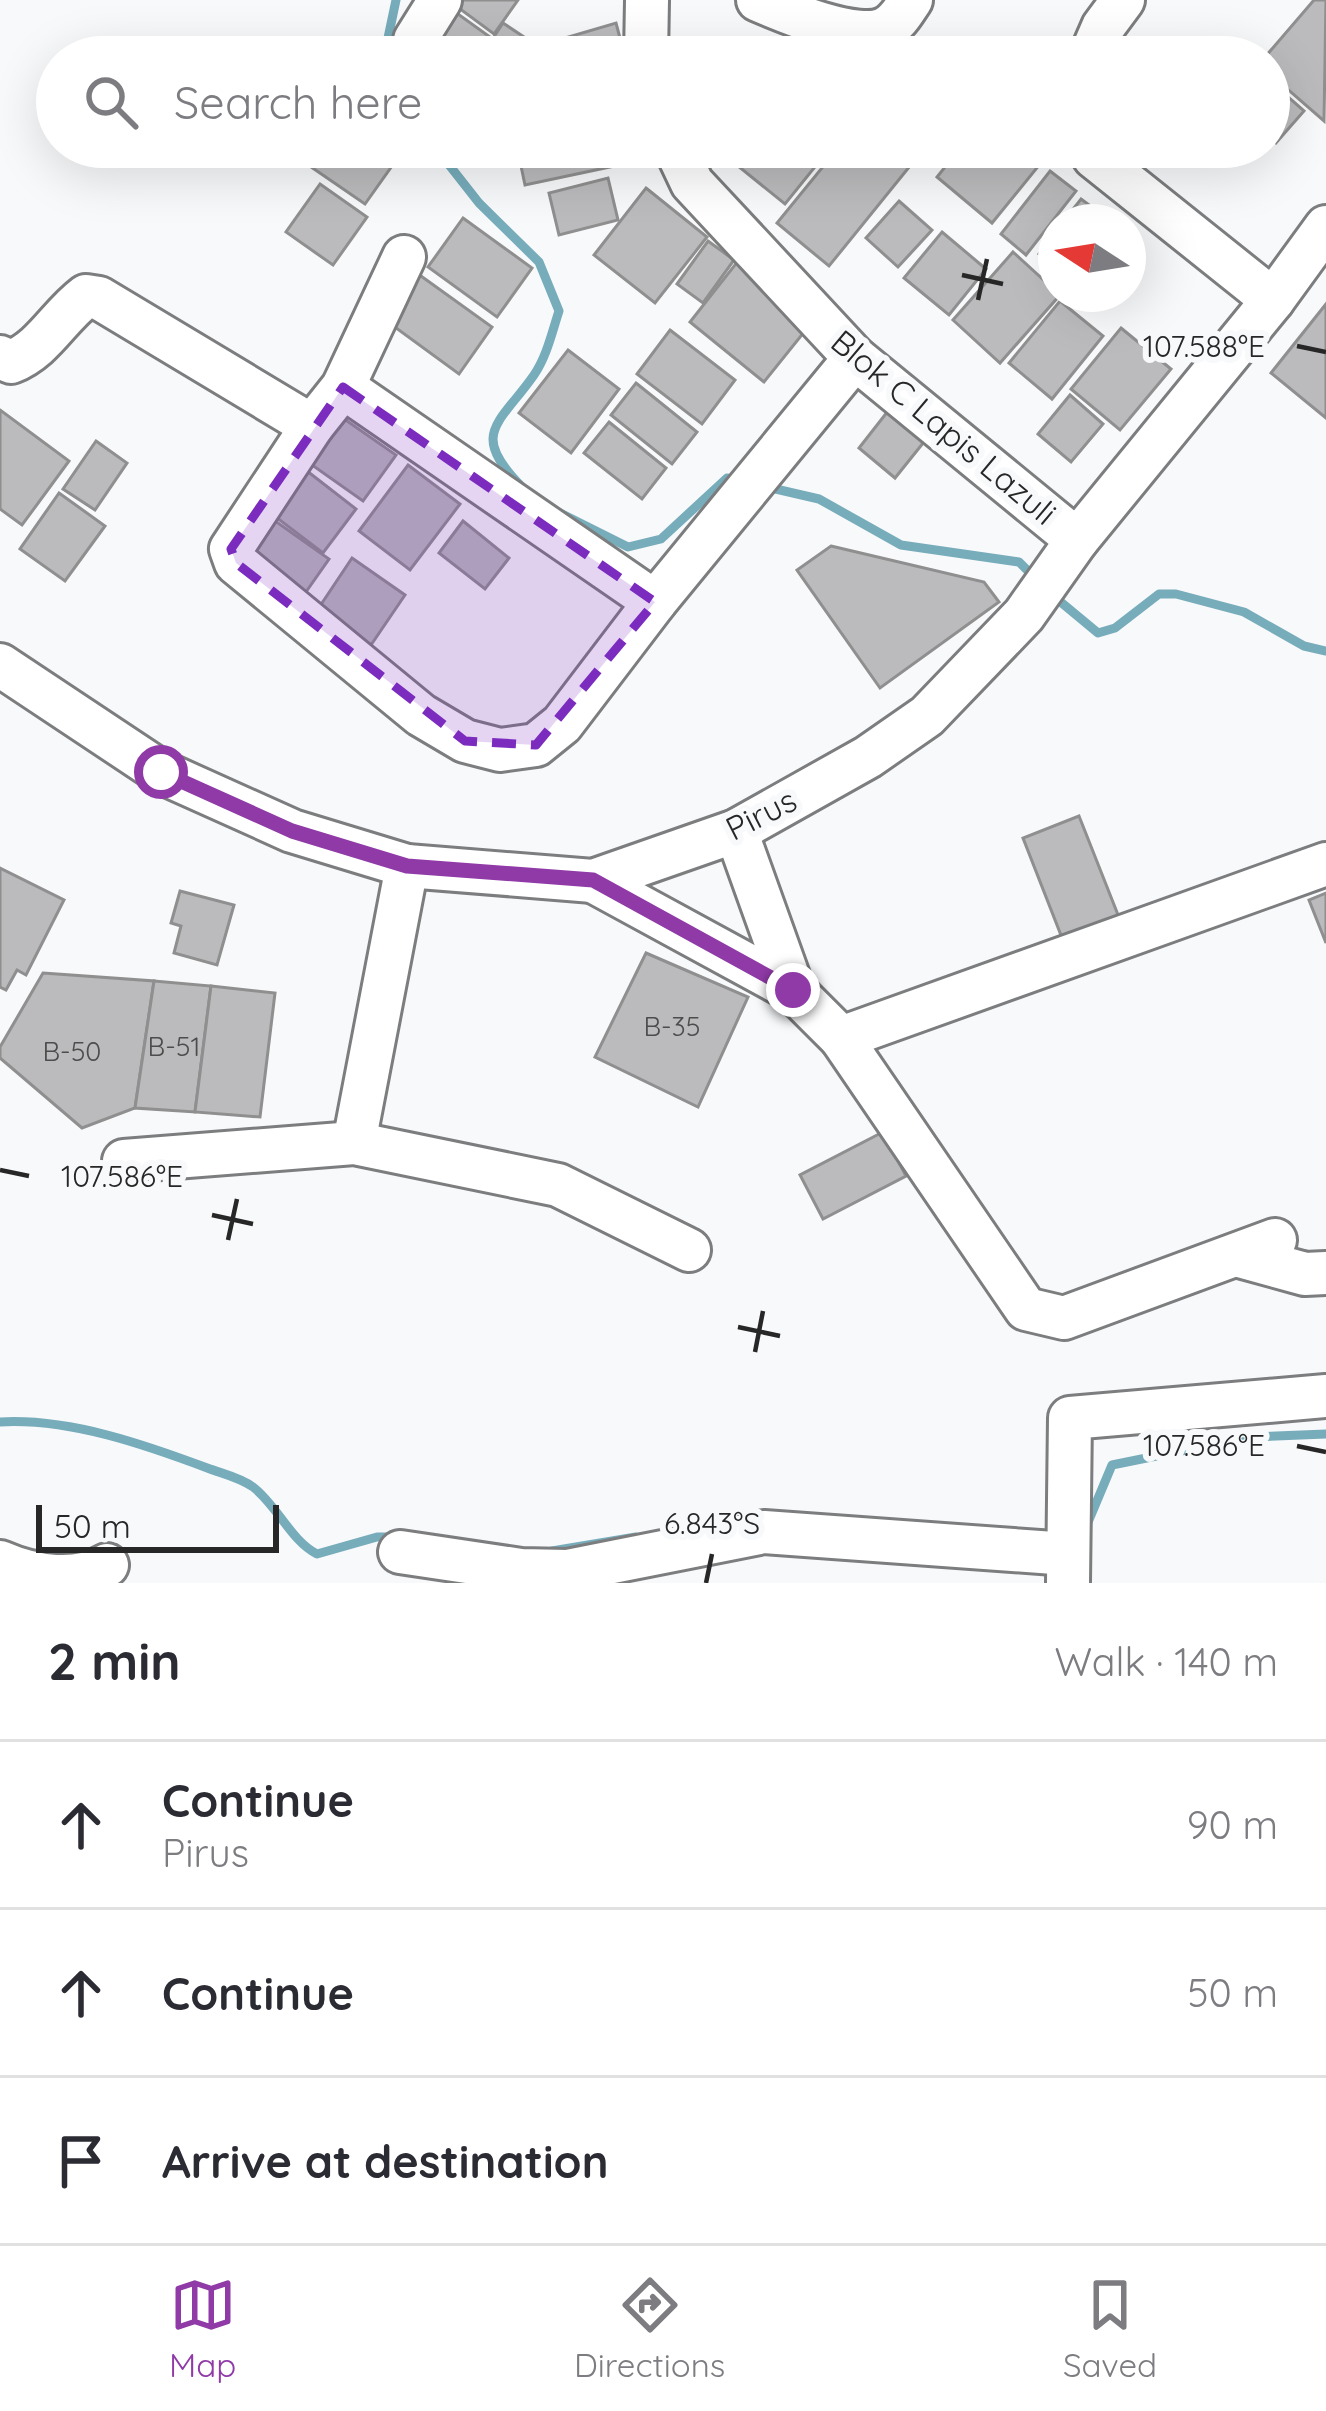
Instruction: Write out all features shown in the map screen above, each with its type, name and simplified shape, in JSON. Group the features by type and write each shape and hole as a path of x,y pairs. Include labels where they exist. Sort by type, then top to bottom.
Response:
{"street":[{"path":"418,36 440,0"},
{"path":"646,36 647,0"},
{"path":"758,0 800,17 869,33 891,26 911,0"},
{"path":"1099,36 1123,0"},
{"name":"Blok C Lapis Lazuli","path":"685,168 692,183 855,358 1077,540"},
{"path":"1107,168 1273,300"},
{"name":"Pirus","path":"0,665 161,772 292,831 407,866 593,880 736,831 868,757 927,716 1024,615 1077,540 1273,300 1326,227"},
{"path":"404,257 343,387 231,549 236,563 422,715 465,741 500,750 536,745 562,724 655,602 855,358"},
{"path":"0,357 11,362 33,354 70,309 86,296 99,298 312,426"},
{"path":"343,387 655,602"},
{"path":"736,831 793,990"},
{"path":"841,1038 1326,865"},
{"path":"354,1143 407,866"},
{"path":"593,880 793,990 841,1038 1026,1309 1064,1318 1275,1240"},
{"path":"124,1161 354,1143 557,1185 689,1250"},
{"path":"1236,1255 1305,1274 1326,1273"},
{"path":"400,1552 521,1570 620,1571 764,1532 1068,1569 1070,1418 1326,1396"},
{"path":"0,1562 34,1577 72,1582 107,1565"}],"highlighted area":[{"path":"343,387 655,602 536,745 465,741 236,563 231,549"}],"building":[{"path":"448,0 518,0 494,34"},
{"path":"1314,0 1326,0 1324,121 1290,91 1290,36 1283,36"},
{"path":"444,4 489,36 422,36"},
{"path":"503,23 522,36 495,36"},
{"path":"616,23 619,36 572,36"},
{"path":"1290,99 1304,111 1290,127"},
{"path":"313,168 390,168 365,204"},
{"path":"521,168 605,168 525,185"},
{"path":"740,168 814,168 785,204"},
{"path":"822,168 908,168 829,266 777,223"},
{"path":"944,168 1037,168 992,223 937,177"},
{"path":"1050,171 1076,191 1066,204 1038,204 1038,240 1026,255 1001,234"},
{"path":"608,178 618,220 559,235 549,193"},
{"path":"320,184 367,217 333,265 286,232"},
{"path":"646,188 707,237 655,303 594,255"},
{"path":"899,201 932,230 898,267 866,238"},
{"path":"463,218 532,268 497,317 428,267"},
{"path":"942,232 986,269 949,315 904,278"},
{"path":"708,241 734,260 703,303 677,284"},
{"path":"1013,252 1038,275 1038,312 1045,312 1000,363 953,320"},
{"path":"738,261 813,321 764,382 690,322"},
{"path":"414,271 492,327 459,374 381,317"},
{"path":"1326,304 1326,418 1271,373"},
{"path":"1051,312 1074,312 1103,336 1052,399 1009,363"},
{"path":"1121,328 1171,369 1120,430 1071,389"},
{"path":"670,330 735,380 702,424 637,374"},
{"path":"568,350 619,389 571,453 519,413"},
{"path":"636,383 697,432 672,464 611,415"},
{"path":"1070,395 1103,424 1071,462 1038,434"},
{"path":"899,397 936,427 895,478 859,448"},
{"path":"327,407 396,455 363,501 295,453"},
{"path":"0,410 69,461 22,525 0,509"},
{"path":"609,422 666,468 642,499 584,453"},
{"path":"96,441 127,463 95,510 63,489"},
{"path":"298,464 356,509 323,553 264,508"},
{"path":"408,465 460,504 410,570 359,531"},
{"path":"59,493 105,526 65,581 20,549"},
{"path":"261,511 329,559 301,599 233,551"},
{"path":"463,521 509,558 485,589 439,553"},
{"path":"831,546 984,582 999,602 880,688 797,570"},
{"path":"352,558 405,595 371,645 318,609"},
{"path":"1079,816 1122,925 1066,948 1023,838"},
{"path":"0,868 64,900 26,975 17,970 6,990 0,987"},
{"path":"180,891 234,905 217,965 174,953 181,926 171,923"},
{"path":"1326,893 1326,943 1309,900"},
{"path":"646,953 748,997 698,1107 595,1057"},
{"path":"43,973 154,981 135,1108 82,1128 0,1058 0,1047"},
{"path":"154,981 211,986 195,1112 135,1108"},
{"path":"211,986 275,993 260,1117 195,1112"},
{"path":"883,1132 906,1176 823,1219 800,1175"}],"waterway":[{"path":"388,36 396,0"},
{"path":"452,168 479,203 539,262 559,311 539,368 495,430 497,454 523,488"},
{"path":"556,511 628,547 661,539 727,478 739,480"},
{"path":"767,487 819,499 901,545 1019,562 1035,578"},
{"path":"1051,594 1098,633 1115,628 1159,594 1176,594 1244,612 1304,646 1326,651"},
{"path":"0,1422 53,1424 107,1435 238,1479 262,1495 299,1541 317,1554 377,1537 396,1537"},
{"path":"1086,1527 1112,1465 1250,1437 1326,1434"},
{"path":"552,1551 636,1537"}],"route":[{"path":"161,772 292,831 407,866 593,880 793,990"}]}
